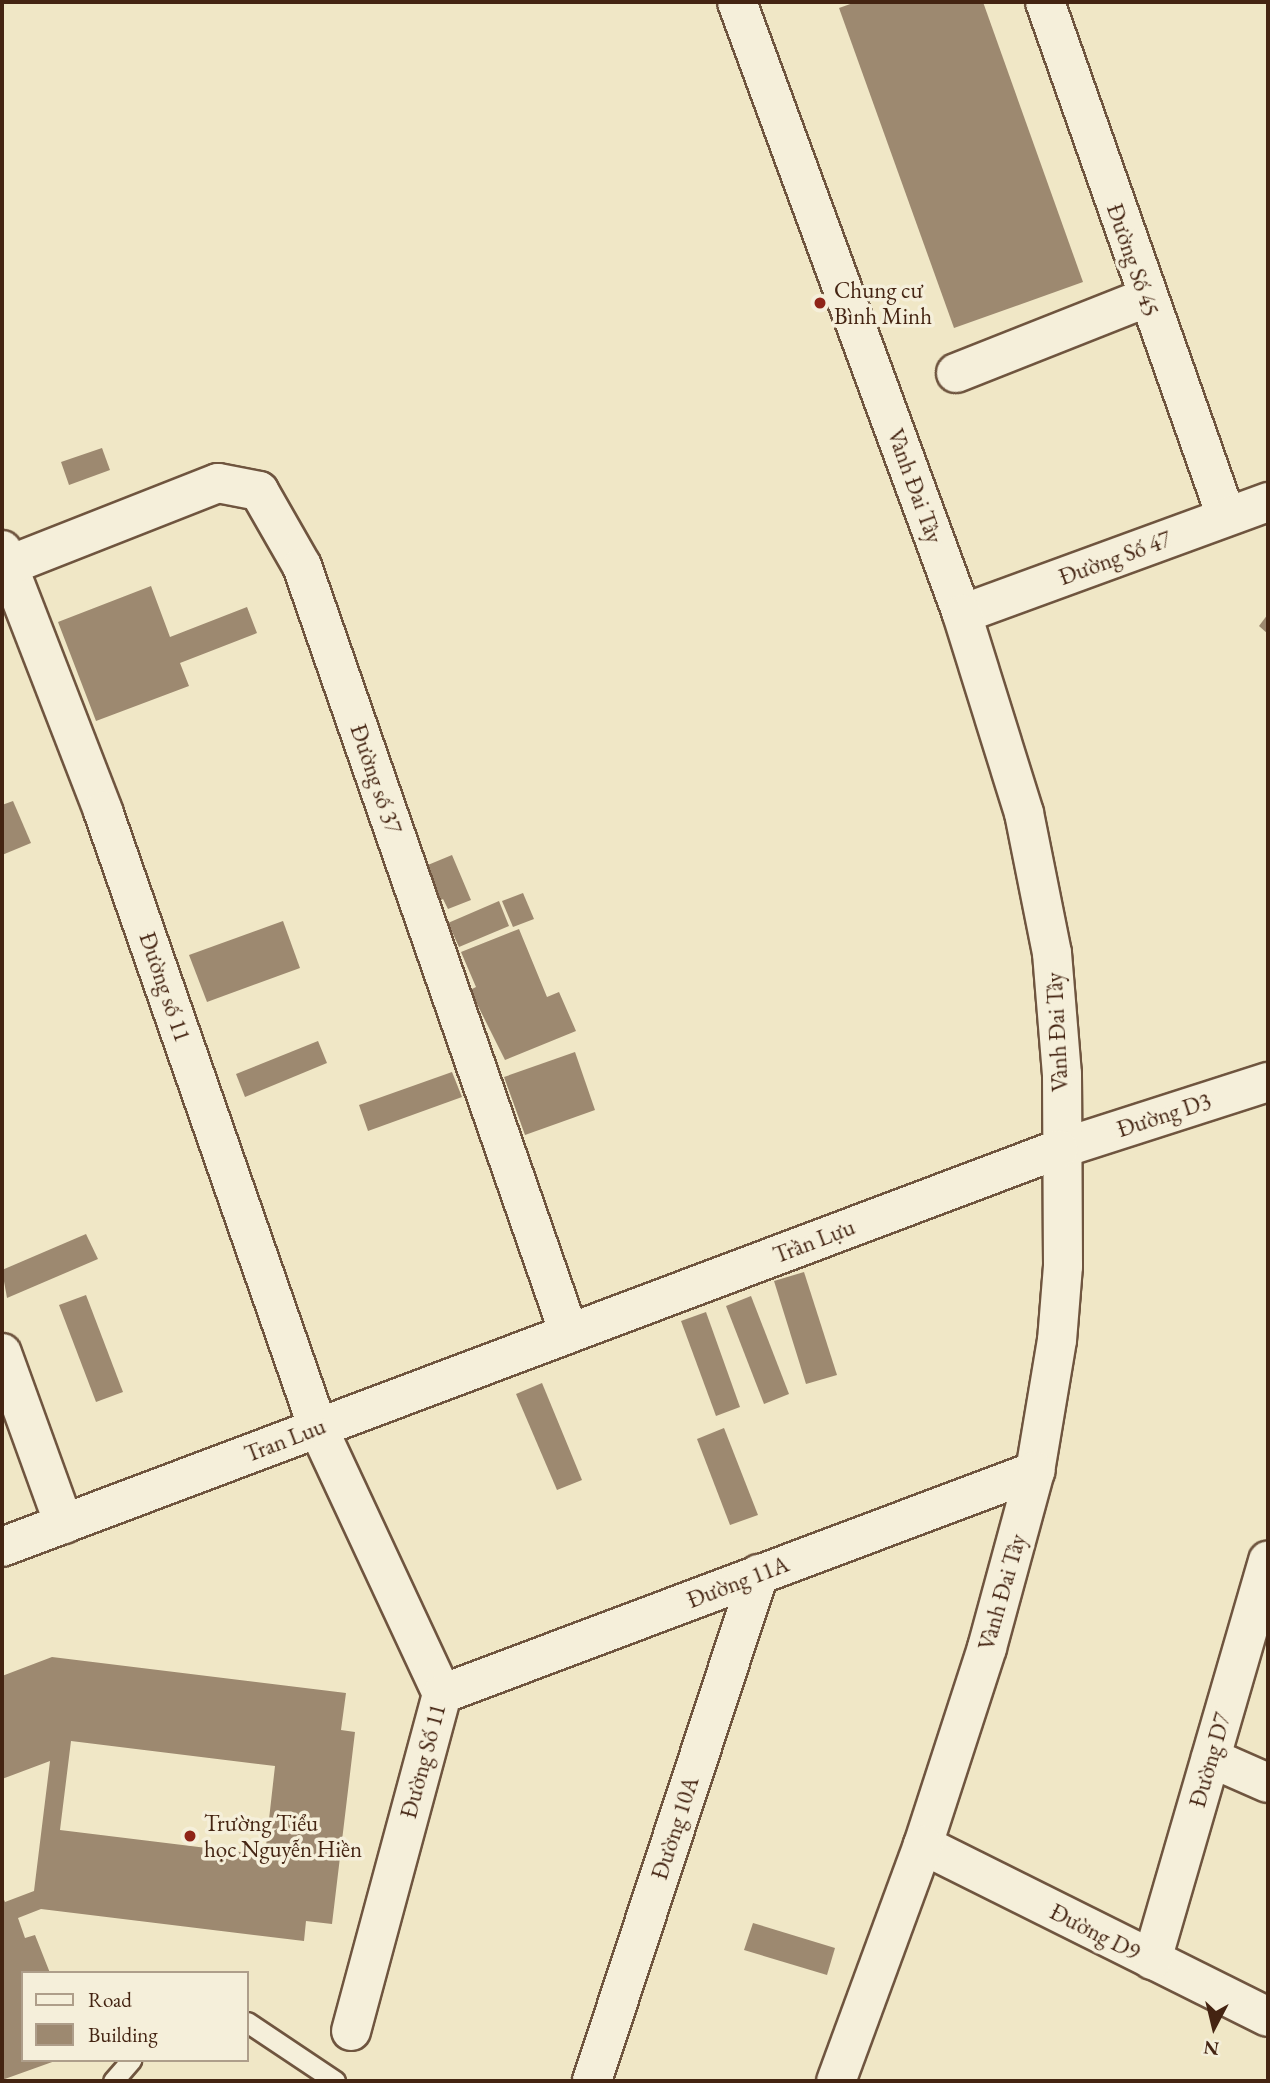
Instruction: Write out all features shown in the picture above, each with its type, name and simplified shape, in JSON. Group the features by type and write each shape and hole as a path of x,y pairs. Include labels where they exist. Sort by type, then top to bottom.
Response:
{"street":[{"name":"Vành Đai Tây","path":"737,2 962,614 1041,881 1062,1074 1059,1149 1060,1303 1035,1471 987,1648 923,1845 836,2081"},
{"name":"Đường Số 45","path":"1045,2 1145,298 1226,516"},
{"path":"956,373 1145,298"},
{"name":"Đường số 37","path":"4,562 218,483 259,491 302,566 569,1333"},
{"name":"Đường Số 47","path":"962,614 1268,502"},
{"name":"Đường số 11","path":"4,562 103,811 318,1428"},
{"name":"Đường D3","path":"1059,1149 1268,1082"},
{"name":"Trần Lựu","path":"569,1333 1059,1149"},
{"name":"Tran Luu","path":"2,1547 569,1333"},
{"path":"2,1353 64,1524"},
{"name":"Đường Số 11","path":"318,1428 442,1694 351,2031"},
{"name":"Đường 11A","path":"442,1694 1035,1471"},
{"name":"Đường D7","path":"1152,1960 1268,1560"},
{"name":"Đường 10A","path":"592,2081 759,1574"},
{"path":"1211,1758 1268,1783"},
{"name":"Đường D9","path":"923,1845 1268,2017"}],"lane":[{"path":"248,2023 335,2081"},
{"path":"113,2081 129,2062"}],"building":[{"path":"856,2 983,2 1083,282 954,328 839,8"},
{"path":"102,448 110,470 69,485 61,462"},
{"path":"151,586 170,637 247,607 257,633 180,663 189,686 96,721 58,622"},
{"path":"1268,614 1268,634 1259,626"},
{"path":"13,801 31,843 2,855 2,805"},
{"path":"452,855 471,900 448,909 443,899 437,902 423,867"},
{"path":"523,893 534,919 513,927 502,901"},
{"path":"499,901 509,926 459,947 448,923"},
{"path":"283,921 300,968 207,1002 189,955"},
{"path":"519,929 547,997 559,992 576,1031 505,1060 470,990 476,987 461,952"},
{"path":"318,1041 327,1063 245,1097 236,1074"},
{"path":"575,1052 595,1110 525,1135 504,1077"},
{"path":"452,1072 462,1097 368,1131 359,1105"},
{"path":"86,1234 98,1259 7,1298 2,1270"},
{"path":"804,1272 837,1375 806,1384 774,1281"},
{"path":"86,1295 123,1392 96,1402 59,1305"},
{"path":"751,1296 789,1394 764,1404 726,1306"},
{"path":"706,1312 740,1407 716,1416 681,1321"},
{"path":"542,1383 582,1480 557,1490 516,1394"},
{"path":"724,1428 758,1515 730,1525 697,1439"},
{"path":"52,1657 346,1693 341,1730 355,1732 332,1924 306,1921 304,1941 41,1909 18,1918 25,1938 35,1935 49,1971 21,1971 21,2062 52,2062 2,2080 2,1895 5,1902 34,1891 50,1761 2,1779 2,1676","holes":["71,1741 275,1766 265,1855 60,1830"]},
{"path":"753,1923 835,1948 827,1975 744,1950"}],"place":[{"name":"Chung cư Bình Minh","path":"820,303"},
{"name":"Trường Tiểu học Nguyễn Hiền","path":"190,1836"}]}
